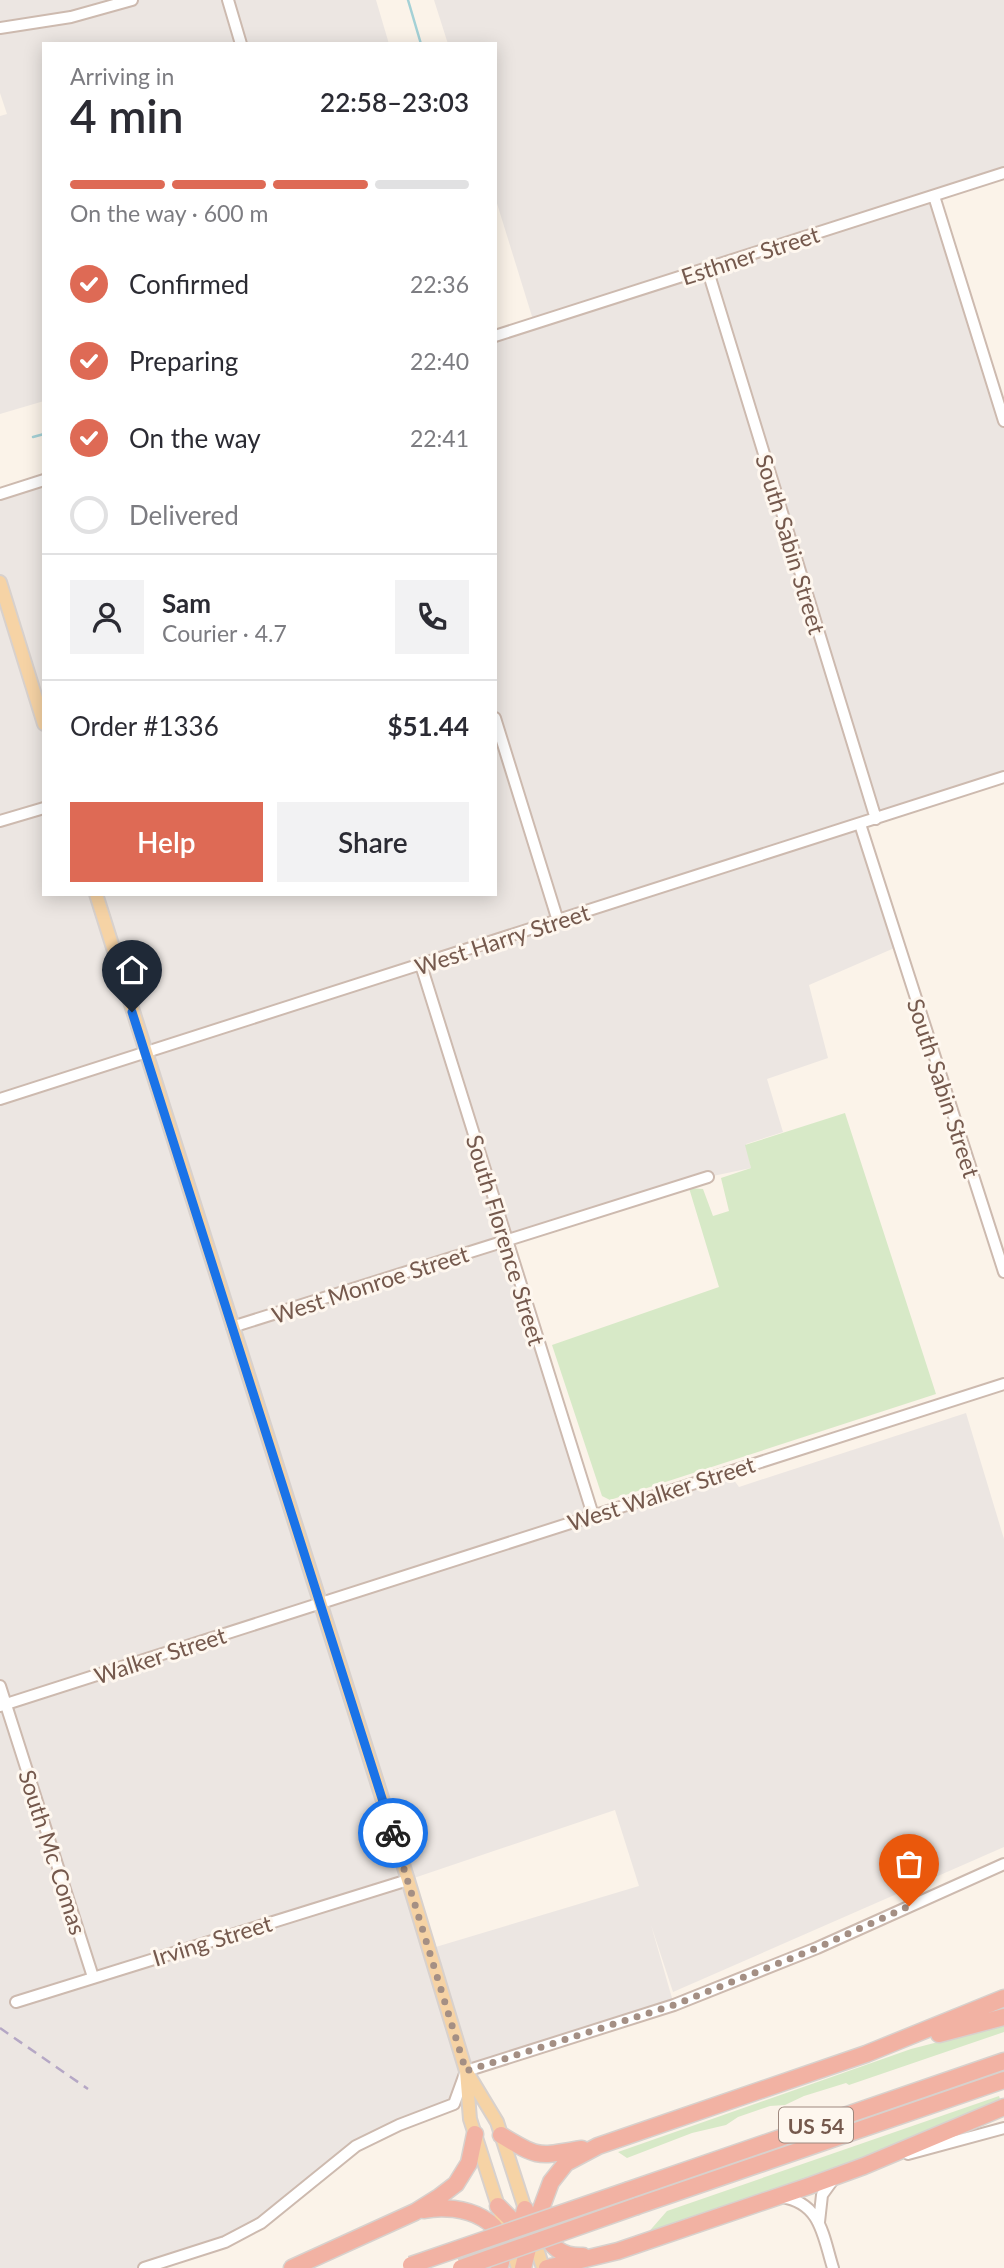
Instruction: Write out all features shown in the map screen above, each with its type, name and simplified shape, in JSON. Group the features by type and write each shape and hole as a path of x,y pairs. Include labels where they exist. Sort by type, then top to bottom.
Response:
{"highway":[{"path":"501,2135 526,2151 539,2155 553,2155 598,2146 866,2054 1004,1998"},
{"path":"866,2054 1004,2017"},
{"path":"767,2142 1004,2052"},
{"name":"US 54","path":"408,2267 1004,2061"},
{"name":"US 54","path":"461,2268 1004,2080"},
{"path":"498,2206 544,2266 600,2256 864,2166 1004,2107"},
{"path":"292,2268 415,2212 456,2184 469,2163 475,2134"},
{"path":"521,2268 523,2238 533,2208 566,2163 598,2146"},
{"path":"415,2212 438,2207 449,2208 480,2216 523,2238 570,2257 600,2256"},
{"path":"533,2208 560,2252"},
{"path":"480,2216 493,2226 502,2239 504,2255 500,2268"},
{"path":"500,2268 523,2238"}],"main road":[{"path":"0,582 42,718"},
{"path":"97,896 408,1880 466,2071 470,2119 498,2206"},
{"path":"466,2071 497,2122 533,2208"},
{"path":"585,2268 618,2251"}],"street":[{"path":"0,28 71,17 132,0"},
{"path":"228,0 240,42"},
{"name":"Esthner Street","path":"497,335 1004,173"},
{"path":"934,196 1004,421"},
{"name":"South Sabin Street","path":"707,268 876,819"},
{"path":"0,494 42,481"},
{"path":"497,724 558,921"},
{"name":"West Harry Street","path":"0,1099 1004,777"},
{"path":"0,821 42,808"},
{"name":"South Sabin Street","path":"860,824 1004,1272"},
{"name":"South Florence Street","path":"421,965 593,1515"},
{"name":"West Monroe Street","path":"232,1327 708,1177"},
{"name":"West Walker Street","path":"319,1604 1004,1384"},
{"name":"Walker Street","path":"3,1705 319,1604"},
{"name":"South Mc Comas","path":"0,1686 3,1705 93,1977"},
{"path":"144,2268 225,2242 261,2223 356,2146 399,2125 454,2104 466,2071 674,2005 817,1948 1004,1864"},
{"name":"Irving Street","path":"16,2002 408,1880"},
{"path":"864,2166 1004,2128"},
{"path":"833,2268 819,2222 822,2195 836,2176"},
{"path":"779,2196 802,2202 819,2222"}],"shaded area":[{"path":"0,0 376,0 388,42 42,42 42,402 0,414 0,116 7,114 0,93"},
{"path":"434,0 1004,0 1004,167 617,296 934,196 1004,425 1004,777 860,823 899,946 809,985 828,1058 767,1079 783,1132 746,1144 751,1168 708,1177 507,1241 593,1515 728,1472 739,1487 966,1413 1004,1539 1004,1847 673,1992 651,1925 674,2005 466,2071 456,2100 356,2146 225,2242 141,2268 0,2268 0,493 42,480 42,896 497,896 497,334 534,323 497,203 497,42 447,42","holes":["615,1810 639,1886 429,1949 408,1880"]}],"green space":[{"path":"845,1113 936,1394 610,1500 602,1496 552,1345 719,1287 689,1188 703,1189 713,1216 729,1211 721,1178 751,1168 745,1145"},
{"path":"1004,2025 1004,2032 849,2085 846,2083 804,2096 785,2105 770,2106 738,2117 726,2125 692,2133 627,2158 618,2152 911,2049"},
{"path":"999,2096 1001,2102 888,2151 646,2235 667,2211"}],"waterway":[{"path":"408,0 420,42"},
{"path":"33,437 42,435"}],"railway":[{"path":"0,2028 88,2089"}],"way so far":[{"path":"393,1833 466,2071 674,2005 817,1948 909,1906"}],"route":[{"path":"132,1012 393,1833"}]}
